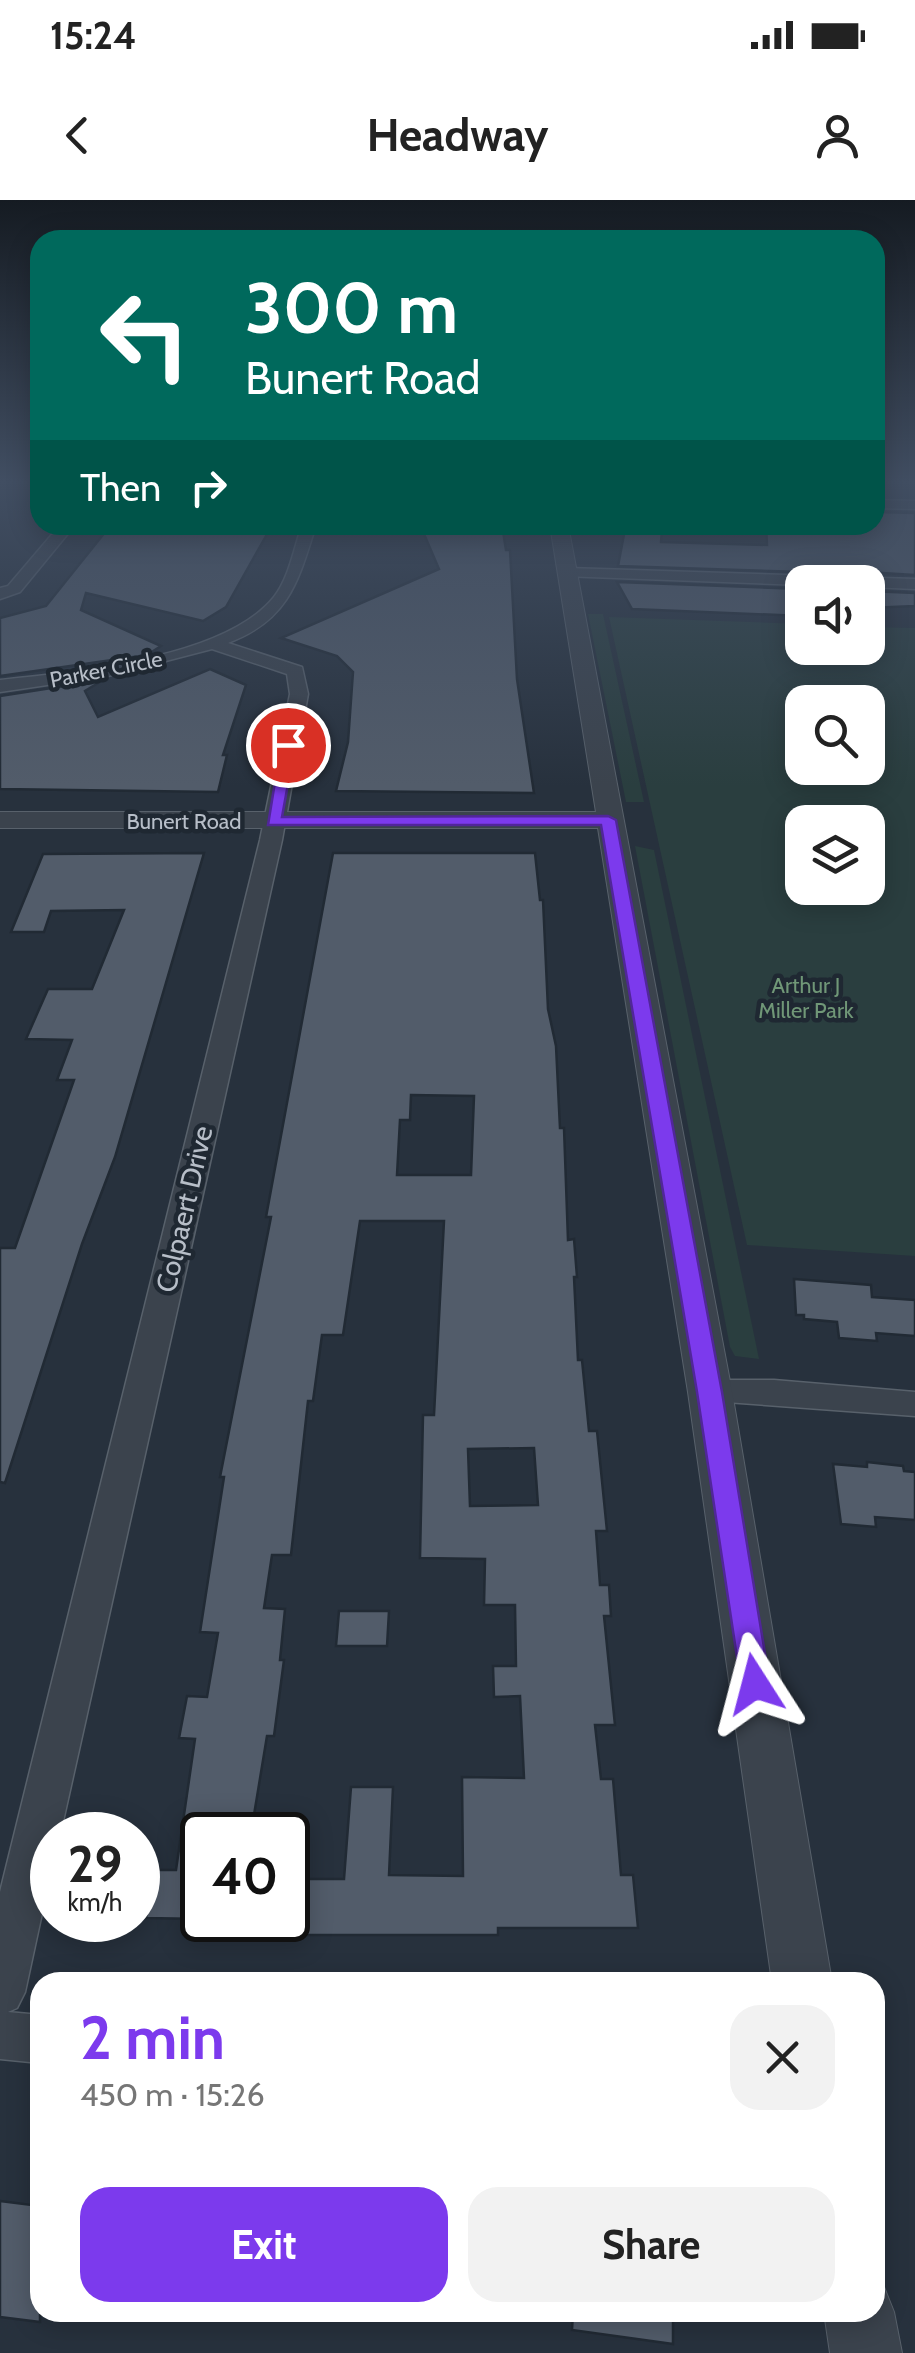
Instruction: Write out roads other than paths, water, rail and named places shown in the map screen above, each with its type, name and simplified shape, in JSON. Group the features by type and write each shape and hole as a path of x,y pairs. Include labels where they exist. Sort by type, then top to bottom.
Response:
{"street":[{"path":"210,643 257,620 282,598 287,584"},
{"path":"570,584 710,1392 800,1972"},
{"name":"Parker Circle","path":"0,686 103,672 210,643"},
{"name":"Colpaert Drive","path":"0,1992 274,822 299,694 296,672 270,660 210,643"},
{"name":"Bunert Road","path":"0,820 608,820"},
{"path":"710,1392 774,1392 915,1404"},
{"path":"0,2035 30,2038"},
{"path":"861,2322 866,2353"}],"park label":[{"name":"Arthur J Miller Park","path":"806,998"}]}
